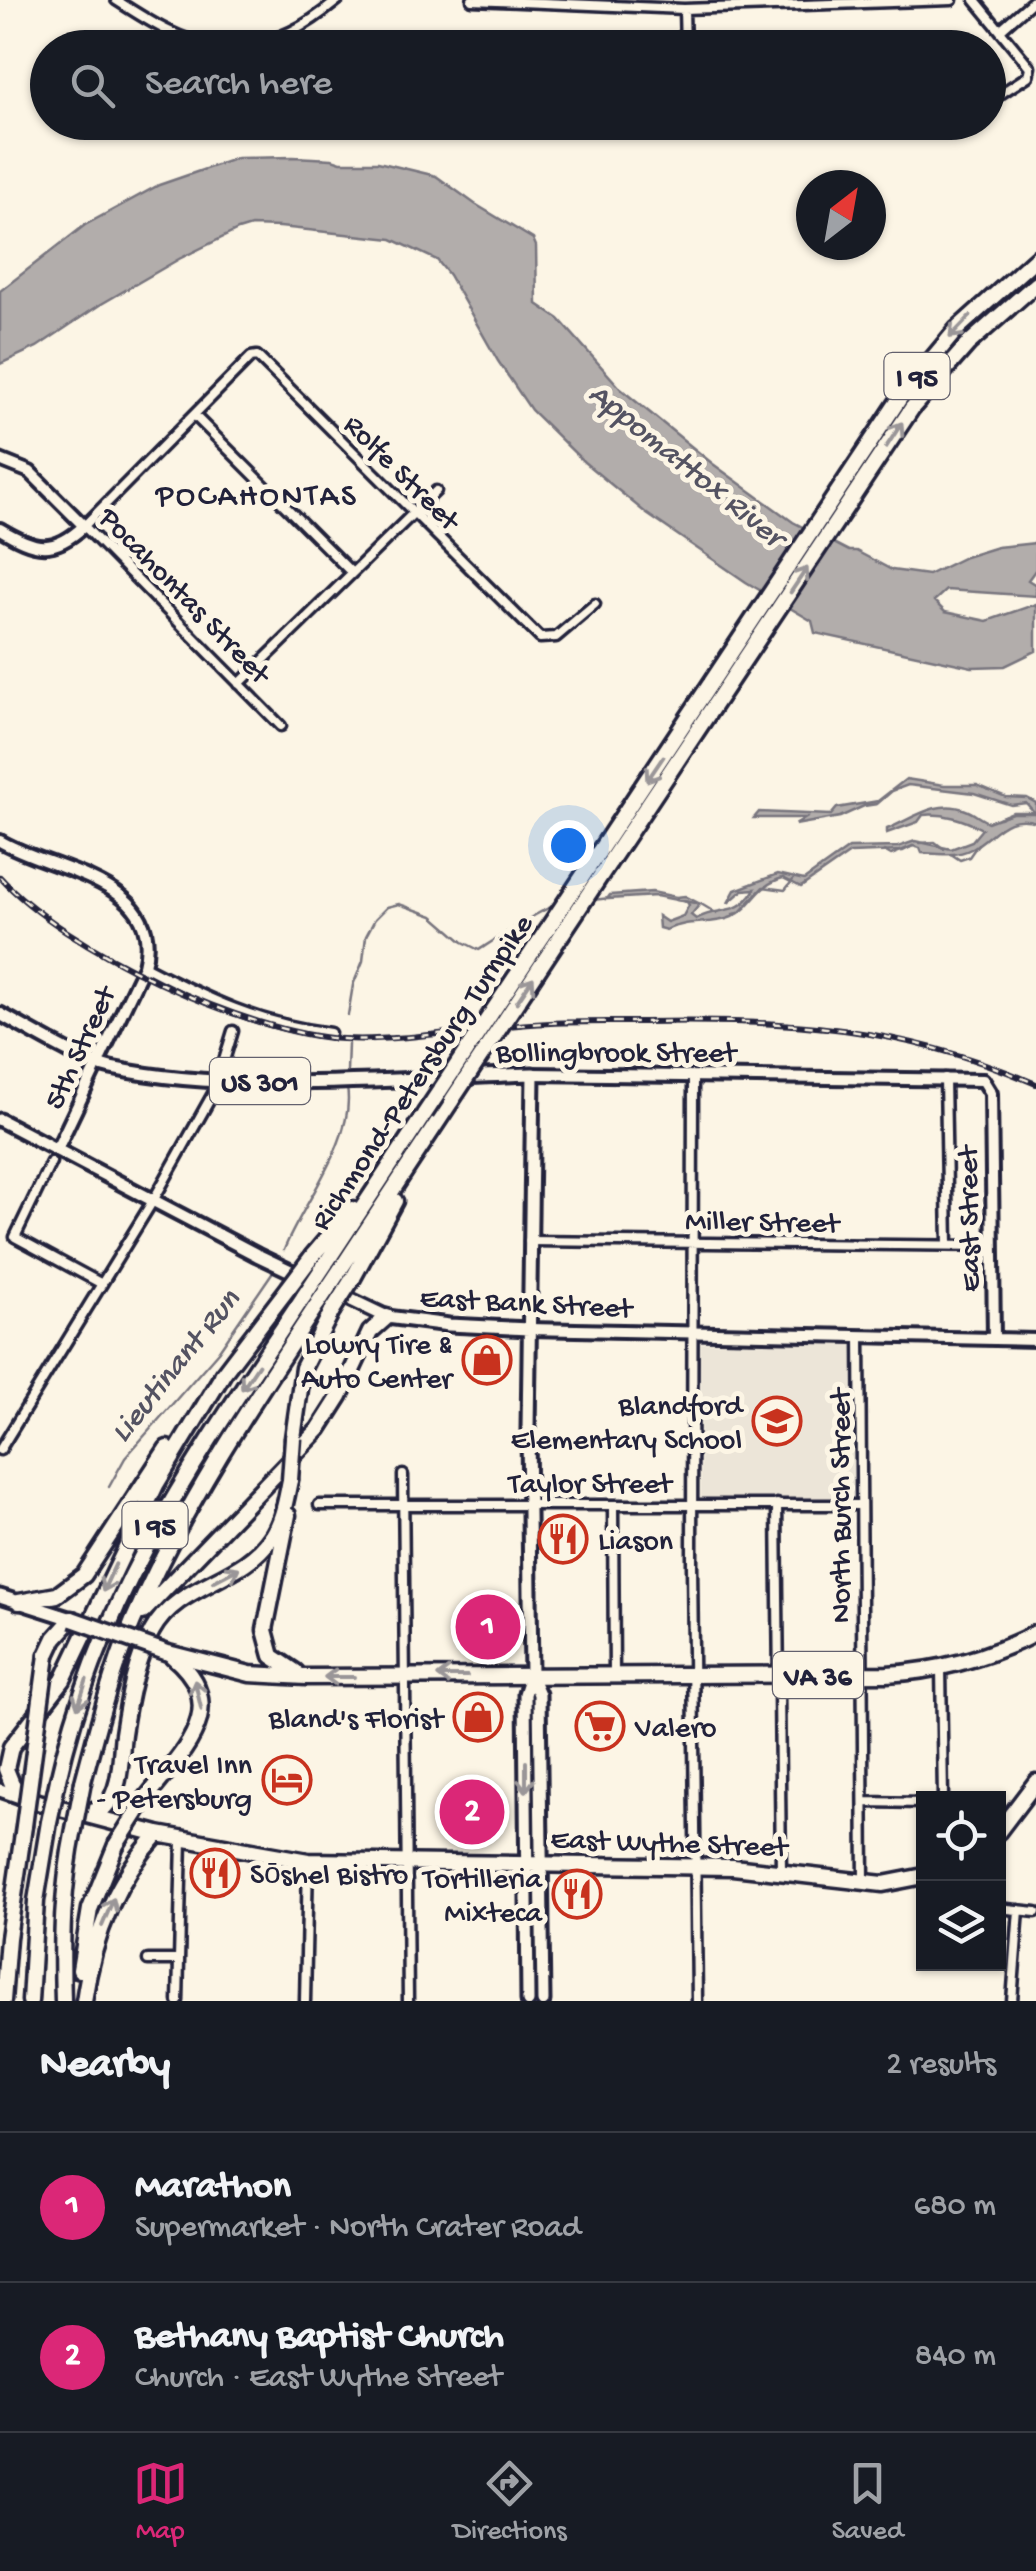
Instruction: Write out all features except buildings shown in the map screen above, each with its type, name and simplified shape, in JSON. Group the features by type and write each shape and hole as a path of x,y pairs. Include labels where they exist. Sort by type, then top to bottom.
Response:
{"highway":[{"name":"Richmond-Petersburg Turnpike","path":"333,1266 397,1155 452,1100 886,416 938,350 979,307 1036,258"},
{"name":"Richmond-Petersburg Turnpike","path":"30,2001 36,1901 49,1822 86,1680 134,1566 181,1481 311,1299 603,858 754,648 922,396 968,344 1036,284"},
{"path":"1011,305 1036,298"},
{"path":"19,1602 57,1595 84,1575 165,1451 288,1287 333,1266 332,1311 304,1368 282,1554 265,1630 272,1656 306,1677"},
{"name":"Richmond-Petersburg Turnpike","path":"62,2001 60,1920 74,1829 108,1693 132,1623 210,1470 311,1299"},
{"path":"132,1623 310,1439 340,1396 370,1332 386,1317"},
{"path":"23,1798 8,1776 7,1755 64,1680 148,1500 225,1370"},
{"path":"76,1813 105,1807 116,1790 134,1682 152,1632 181,1599 234,1572 260,1552 280,1520 290,1480"},
{"path":"3,2001 47,1655 55,1638 72,1619 168,1652 250,1674 531,1676"},
{"name":"VA 36","path":"531,1676 862,1674 941,1668 988,1656 1036,1633"},
{"path":"1017,1643 1036,1642"},
{"path":"81,2001 90,1909 116,1845 188,1741 203,1706 197,1682 168,1652"},
{"path":"1006,1821 1036,1782"},
{"name":"East Wythe Street","path":"23,1798 182,1840 308,1862 695,1866 892,1884 916,1878"},
{"path":"81,2001 91,1957 108,1911 136,1860 158,1834"},
{"name":"I 95","path":"54,2001 60,1920"}],"main road":[{"name":"Bollingbrook Street","path":"0,1014 98,1064 146,1073 288,1081 533,1074"},
{"path":"528,2001 539,1694 531,1676 529,1505 533,1074"},
{"name":"East Bank Street","path":"0,1120 386,1317 529,1329"},
{"path":"0,1596 72,1619"},
{"name":"East Wythe Street","path":"0,1790 23,1798"},
{"path":"534,1863 543,2001"}],"street":[{"path":"116,0 165,30"},
{"path":"295,30 338,0"},
{"path":"472,0 684,9 952,0"},
{"path":"974,0 1000,30 1034,0"},
{"path":"684,9 685,30"},
{"path":"1006,37 1030,67 1029,74 1006,90"},
{"name":"Rolfe Street","path":"194,415 251,356 257,356 540,638 549,640 595,604"},
{"path":"0,530 31,545 58,546 84,526 194,415 352,573"},
{"name":"Pocahontas Street","path":"0,460 30,472 280,726"},
{"path":"240,684 436,491"},
{"path":"0,842 112,889 131,904 142,922 147,946 144,966 239,1013 282,1026 330,1033"},
{"name":"5th Street","path":"57,1149 144,966"},
{"path":"0,1450 154,1199 219,1080 233,1031"},
{"name":"Bollingbrook Street","path":"533,1074 983,1080 990,1088 991,1099"},
{"path":"692,1076 697,2001"},
{"path":"944,1078 948,1245"},
{"name":"East Street","path":"991,1099 994,1338"},
{"path":"51,1162 15,1238 102,1284"},
{"name":"Miller Street","path":"529,1241 993,1246"},
{"name":"East Bank Street","path":"529,1329 1036,1340"},
{"name":"North Burch Street","path":"860,1336 864,1883"},
{"path":"403,1475 408,2001"},
{"path":"778,1504 781,1872"},
{"name":"Taylor Street","path":"319,1505 861,1505"},
{"path":"613,1505 614,1676"},
{"path":"941,1668 943,1791"},
{"path":"864,1802 916,1803"},
{"path":"178,2001 182,1840"},
{"path":"305,2001 308,1862"},
{"path":"1006,1909 1036,1912"},
{"path":"1012,2001 1019,1910"},
{"path":"148,1960 179,1960"}],"shaded area":[{"name":"Blandford Elementary School","path":"852,1342 853,1499 701,1499 700,1343"}],"water":[{"name":"Appomattox River","path":"237,158 378,162 436,176 533,239 537,304 559,319 622,390 793,522 892,570 928,575 997,547 1036,543 1036,569 1028,580 1036,585 1036,596 946,590 934,601 945,612 987,621 1036,604 1036,651 1005,666 972,667 815,633 812,621 746,582 647,514 584,462 531,410 437,260 392,239 280,227 251,226 238,230 179,259 37,347 0,364 0,291 85,225 159,185"},
{"path":"906,779 977,785 1006,797 1027,798 1036,803 1036,822 1008,823 959,853 922,853 913,846 903,851 850,853 801,887 783,878 774,881 732,917 666,930 659,928 658,916 667,922 683,916 687,902 656,896 607,899 610,895 652,892 685,896 700,904 691,915 696,919 735,908 755,889 743,890 728,903 735,890 778,874 804,880 849,848 898,847 915,841 951,849 972,841 982,829 954,818 923,815 918,822 887,833 887,829 935,808 955,807 988,822 1012,813 1035,813 1026,803 1011,805 974,793 908,785 892,791 877,804 840,817 795,825 806,818 754,818 759,812 831,815 837,808 878,801"}],"waterway":[{"name":"Lieutinant Run","path":"999,818 1013,812 1036,812"},
{"name":"Lieutinant Run","path":"920,843 935,842 944,849"},
{"name":"Lieutinant Run","path":"951,854 960,860 969,857 978,844"},
{"name":"Lieutinant Run","path":"884,851 891,855 913,846"},
{"name":"Lieutinant Run","path":"733,914 739,913 763,887 785,890 793,880"},
{"name":"Lieutinant Run","path":"593,900 610,898"},
{"name":"Lieutinant Run","path":"677,900 701,904 716,913"},
{"name":"Lieutinant Run","path":"348,1015 366,936 387,907 399,904 433,916 463,942 479,950 555,906"},
{"name":"Lieutinant Run","path":"347,1071 348,1044"},
{"name":"Lieutinant Run","path":"284,1250 336,1150 348,1108 347,1088"},
{"name":"Lieutinant Run","path":"109,1487 125,1458 218,1352 274,1270"},
{"name":"Lieutinant Run","path":"0,1646 1,1635"}],"railway":[{"path":"0,877 67,932 159,983 258,1022 303,1034 343,1039 413,1037 559,1022 796,1025 844,1030 939,1049 1036,1084"}],"place":[{"name":"Lowry Tire & Auto Center","path":"487,1360"},
{"name":"Blandford Elementary School","path":"777,1421"},
{"name":"Liason","path":"563,1539"},
{"name":"Marathon","path":"488,1627"},
{"name":"Bland's Florist","path":"478,1717"},
{"name":"Valero","path":"600,1726"},
{"name":"Travel Inn - Petersburg","path":"287,1780"},
{"name":"Bethany Baptist Church","path":"472,1812"},
{"name":"Sōshel Bistro","path":"215,1873"},
{"name":"Tortilleria Mixteca","path":"577,1894"}],"district":[{"name":"POCAHONTAS","path":"257,493"}]}
